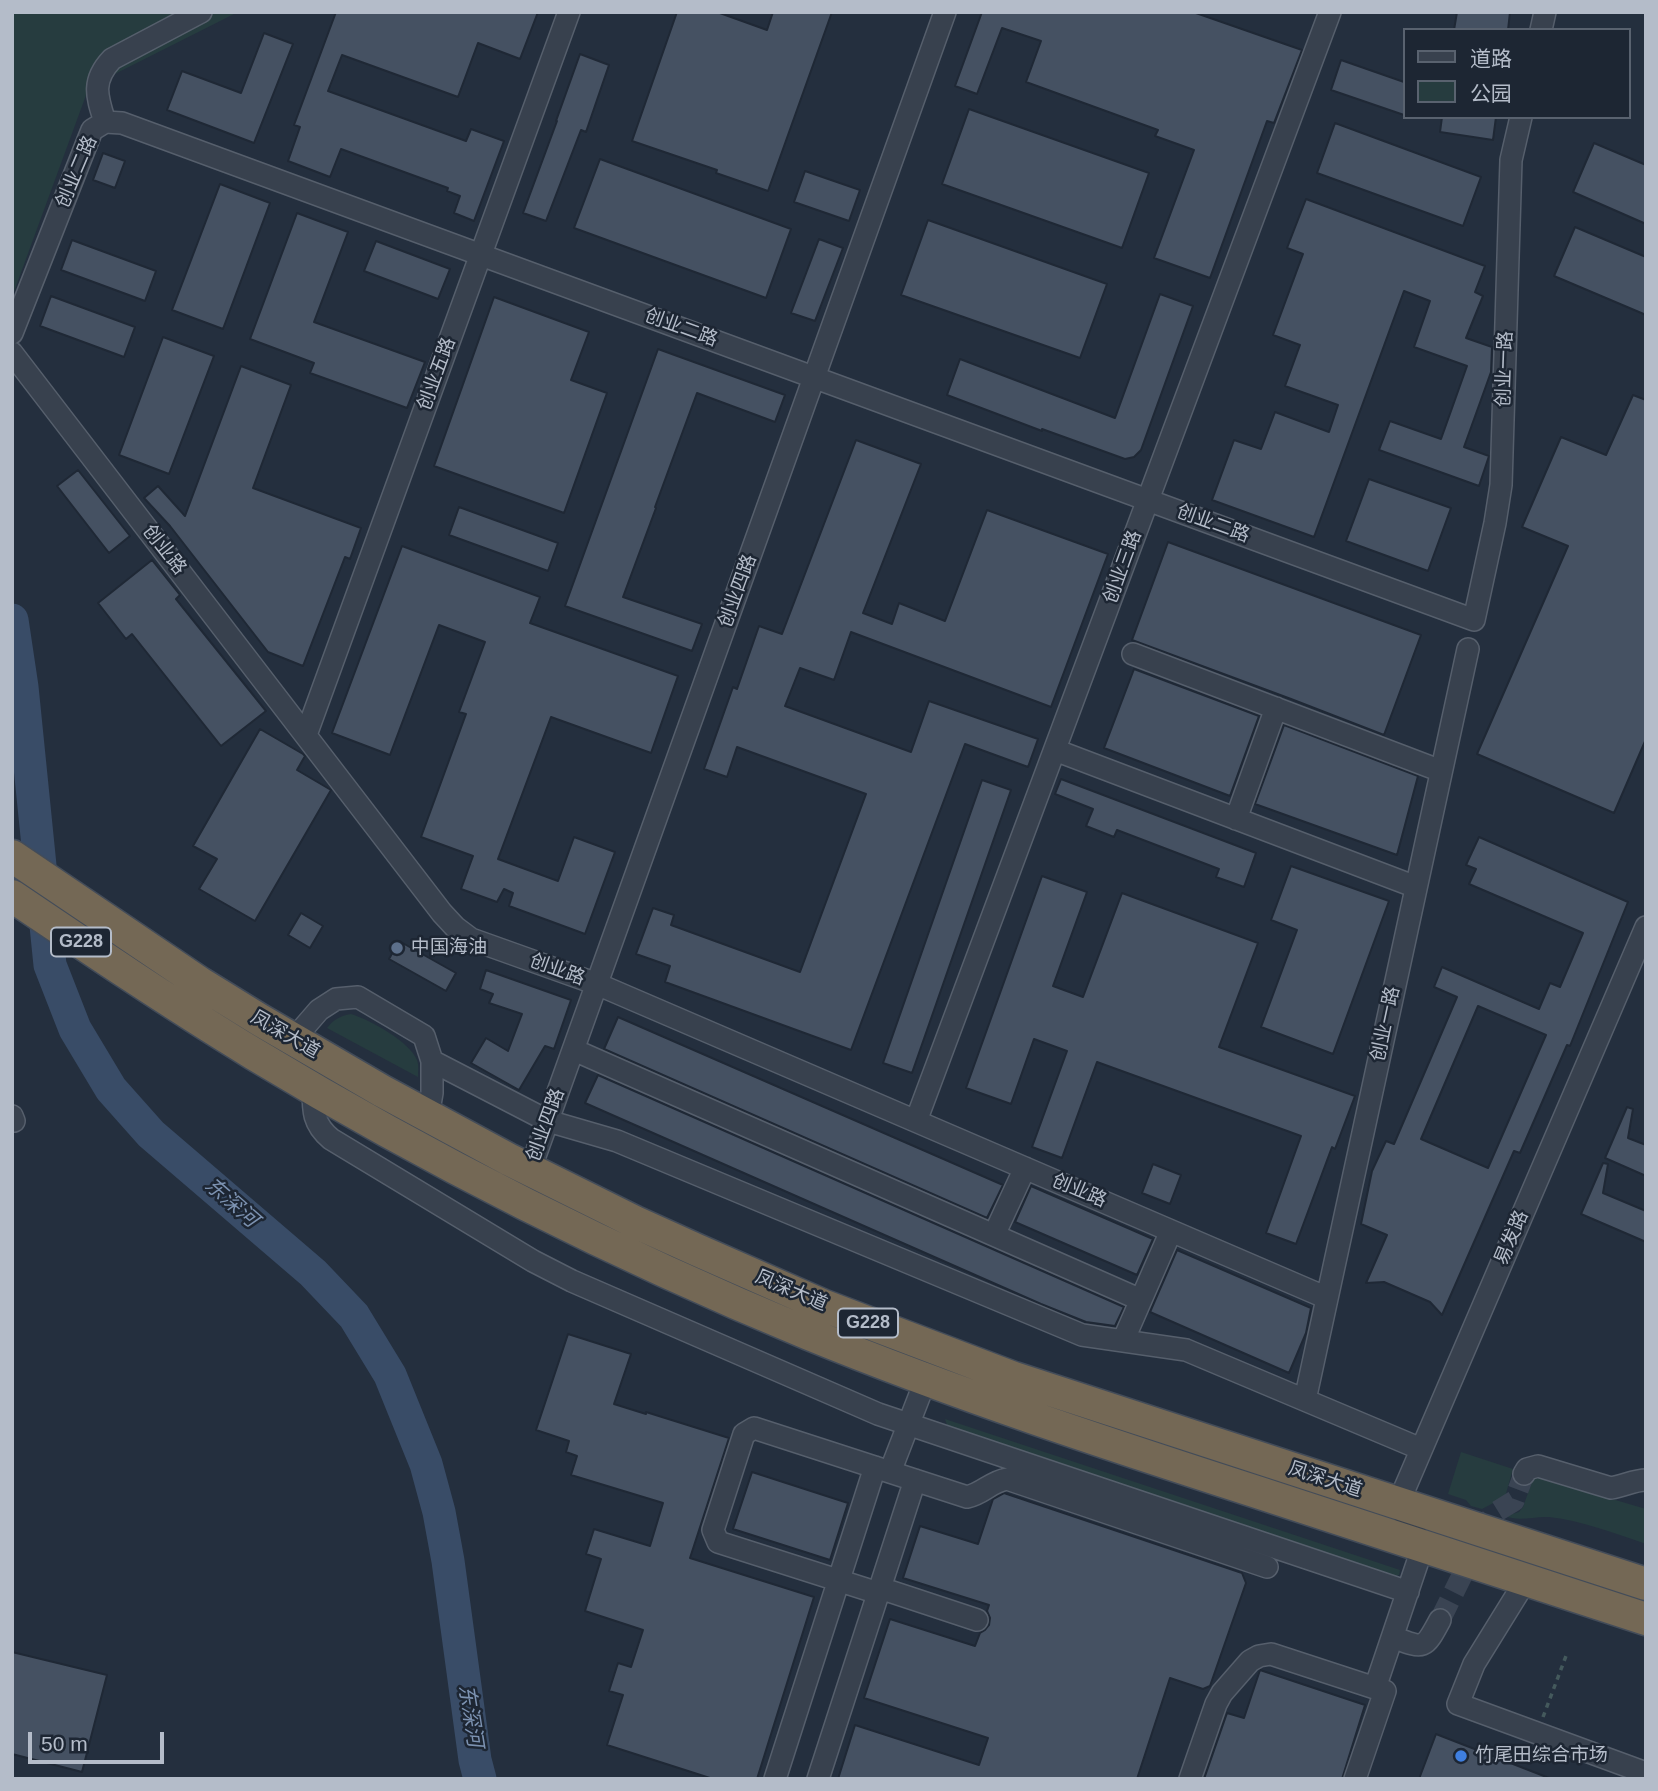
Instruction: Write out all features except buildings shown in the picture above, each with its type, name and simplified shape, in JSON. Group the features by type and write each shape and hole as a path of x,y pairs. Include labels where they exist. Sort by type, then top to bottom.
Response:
{"highway":[{"name":"凤深大道","path":"12,856 200,983 293,1040 530,1170 635,1222 747,1272 835,1310 1014,1378 1646,1584"},
{"name":"凤深大道","path":"12,896 247,1049 494,1188 622,1251 809,1334 926,1379 1119,1447 1646,1619"}],"street":[{"path":"105,122 97,97 100,76 105,66 201,12"},
{"name":"创业五路","path":"306,735 569,12"},
{"name":"创业四路","path":"530,1170 945,12"},
{"name":"创业三路","path":"916,1121 1330,12"},
{"name":"创业一路","path":"1474,620 1501,485 1511,160 1521,119"},
{"name":"创业二路","path":"12,333 92,130 105,122 122,123 1474,620"},
{"name":"创业路","path":"12,353 454,927 471,939 597,984 1327,1297"},
{"name":"创业一路","path":"1305,1399 1468,649"},
{"path":"1133,654 1441,771"},
{"path":"1236,819 1276,708"},
{"path":"1055,750 1416,887"},
{"name":"易发路","path":"1398,1504 1646,927"},
{"path":"293,1040 319,1010 336,999 358,997 424,1035 432,1061 432,1093 428,1116"},
{"path":"574,1050 1141,1300"},
{"path":"432,1061 548,1121 617,1141 1082,1335 1186,1350 1421,1449"},
{"path":"313,1088 315,1119 318,1127 331,1139 533,1261 572,1281 878,1414 1408,1592"},
{"path":"993,1235 1025,1168"},
{"path":"1123,1341 1171,1231"},
{"path":"775,1779 839,1581 883,1469 909,1424 926,1379"},
{"path":"977,1620 879,1590 839,1581 718,1542 713,1531 744,1434 754,1428 967,1497 978,1494 996,1481 1007,1479 1268,1567"},
{"path":"1524,1474 1527,1469 1538,1466 1611,1488 1646,1480"},
{"path":"817,1779 915,1480"},
{"path":"1375,1688 1423,1546 1398,1504"},
{"path":"1525,1580 1474,1664 1458,1704 1646,1773"},
{"path":"1393,1637 1413,1645 1422,1645 1429,1640 1440,1620"},
{"path":"1190,1779 1222,1693 1250,1661 1271,1654 1385,1691 1355,1779"}],"path":[{"path":"1537,1734 1566,1657"}],"green space":[{"path":"12,12 238,12 89,87 12,297"},
{"path":"351,1014 378,1026 406,1046 417,1060 418,1077 327,1028 338,1018"},
{"path":"945,1419 1400,1570 1399,1575 1391,1577 953,1430"},
{"path":"1461,1452 1513,1469 1505,1497 1482,1509 1448,1494"},
{"path":"1534,1476 1646,1509 1646,1544 1574,1521 1543,1517 1516,1519 1505,1516 1519,1512 1523,1507"}],"waterway":[{"name":"东深河","path":"12,620 22,687 50,965 75,1029 111,1089 151,1134 313,1273 354,1316 390,1375 426,1464 439,1512 480,1779"}],"tunnel":[{"path":"1440,1620 1490,1519 1514,1501 1524,1474"}],"place":[{"name":"中国海油","path":"397,948"},
{"name":"竹尾田综合市场","path":"1461,1756"}]}
